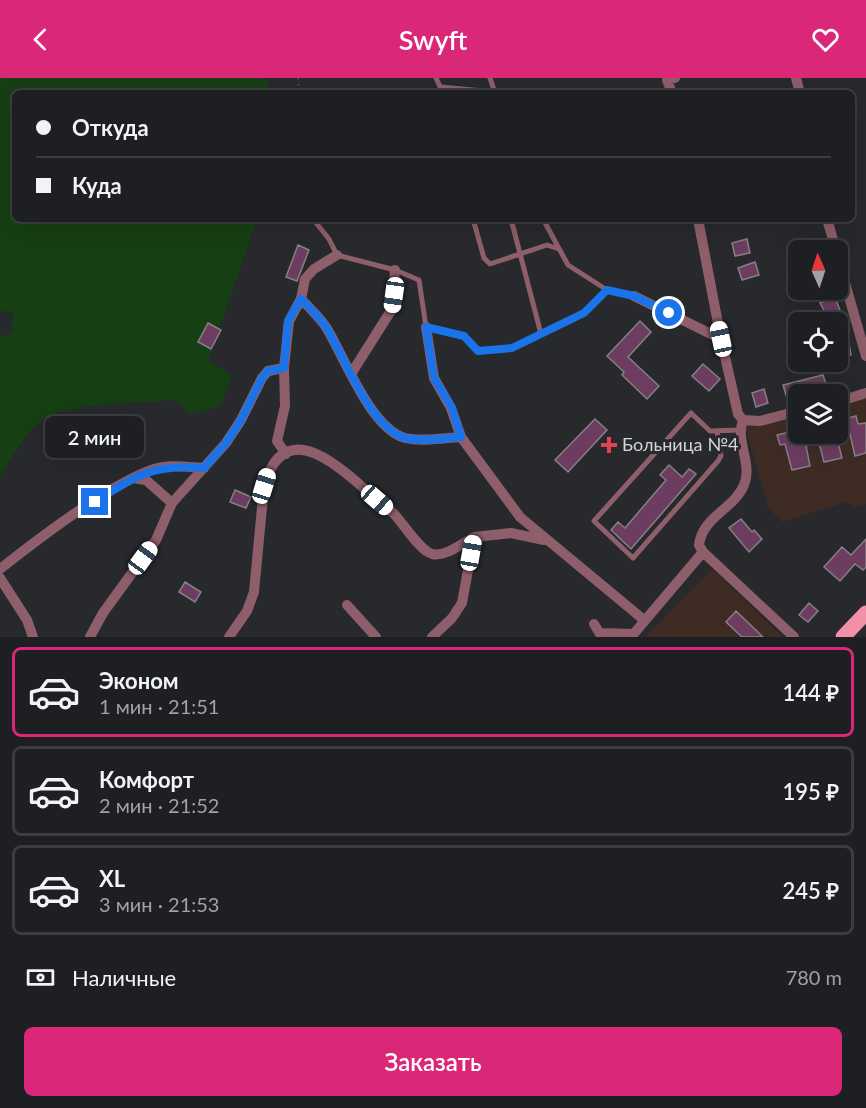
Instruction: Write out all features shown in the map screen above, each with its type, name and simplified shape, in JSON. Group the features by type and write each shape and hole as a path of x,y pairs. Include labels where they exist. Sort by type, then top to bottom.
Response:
{"main road":[{"path":"846,636 866,613"}],"street":[{"path":"671,90 668,80 675,78"},
{"path":"699,222 721,339 741,425 746,466 744,485 705,527 700,536 699,545 703,552 794,637"},
{"path":"827,222 833,240"},
{"path":"286,454 280,448 278,441 285,406 284,368 288,321 301,299 305,279 314,269 337,255"},
{"path":"351,374 392,309 395,270"},
{"path":"848,293 866,356"},
{"path":"634,296 721,339"},
{"path":"301,299 324,325 364,401 404,438 461,437"},
{"path":"426,327 434,378 452,408 461,437 507,502 644,620"},
{"path":"90,637 103,613 156,540 172,504 226,443 241,420 262,378 268,371 284,368"},
{"path":"848,399 866,393"},
{"path":"741,425 788,414"},
{"path":"229,637 247,611 254,592 264,486 268,471 275,460 299,450 315,452 330,459 393,513 423,548 432,554 444,553 474,537 511,532 551,542"},
{"path":"0,569 44,536 133,477 156,468 180,466 204,468"},
{"path":"133,477 146,480 172,504"},
{"path":"432,637 452,618 462,603 474,537"},
{"path":"594,624 602,635 632,636 703,552"},
{"path":"0,578 27,621 33,637"},
{"path":"347,605 376,637"}],"lane":[{"path":"436,78 442,90"},
{"path":"315,222 329,239 337,255 395,270 418,280 426,327 464,336 478,351 512,348 584,313 607,290"},
{"path":"474,222 484,258 490,264 547,245 559,249"},
{"path":"512,222 541,334"},
{"path":"545,222 568,265 607,290 634,296"},
{"path":"717,432 721,456 718,461 633,558 594,521 691,412 705,428 717,432 741,425"}],"shaded area":[{"path":"866,398 866,504 856,507 846,502 782,522 768,507 745,426 788,416 788,444 848,444 848,402"},
{"path":"712,569 783,637 645,637"}],"green space":[{"path":"0,78 266,78 269,90 12,90 12,222 256,222 208,361 232,375 222,403 206,411 189,413 175,400 89,407 56,413 45,418 32,429 0,477 0,338 12,333 13,313 0,310"}],"building":[{"path":"747,239 750,253 735,256 732,243"},
{"path":"298,245 309,250 297,281 286,277"},
{"path":"755,262 759,275 742,280 738,268"},
{"path":"836,300 841,312 825,312 820,303"},
{"path":"640,321 651,332 628,357 659,386 647,399 622,375 624,372 607,356"},
{"path":"208,323 221,330 211,349 198,342"},
{"path":"848,338 851,355 848,356"},
{"path":"703,364 720,379 709,391 692,376"},
{"path":"823,375 826,384 788,384 787,398 783,385"},
{"path":"764,389 768,403 756,407 752,393"},
{"path":"856,416 858,424 866,423 866,453 855,456 850,434 848,434 848,418"},
{"path":"595,419 607,430 568,472 555,460"},
{"path":"788,432 788,444 815,444 806,446 810,466 792,470 785,444 780,445 777,435"},
{"path":"819,444 838,444 842,458 824,462"},
{"path":"669,465 682,477 689,469 696,474 631,549 611,530 618,522 625,528 666,480 660,475"},
{"path":"235,490 251,497 246,508 230,502"},
{"path":"741,519 752,532 754,530 762,539 749,552 729,528"},
{"path":"866,539 866,567 863,570 855,564 840,581 824,567 842,547 851,555"},
{"path":"185,582 201,592 195,602 179,592"},
{"path":"809,603 818,611 808,622 799,615"},
{"path":"736,611 763,637 742,637 726,622"}],"place":[{"name":"Больница №4","path":"609,445"}],"route":[{"path":"95,502 133,477 156,468 180,466 204,468 226,443 241,420 262,378 268,371 284,368 285,333 288,321 301,299 324,325 344,359 364,401 394,431 404,438 417,439 461,437 452,408 434,378 426,327 464,336 478,351 512,348 584,313 607,290 634,296 669,313"}]}
